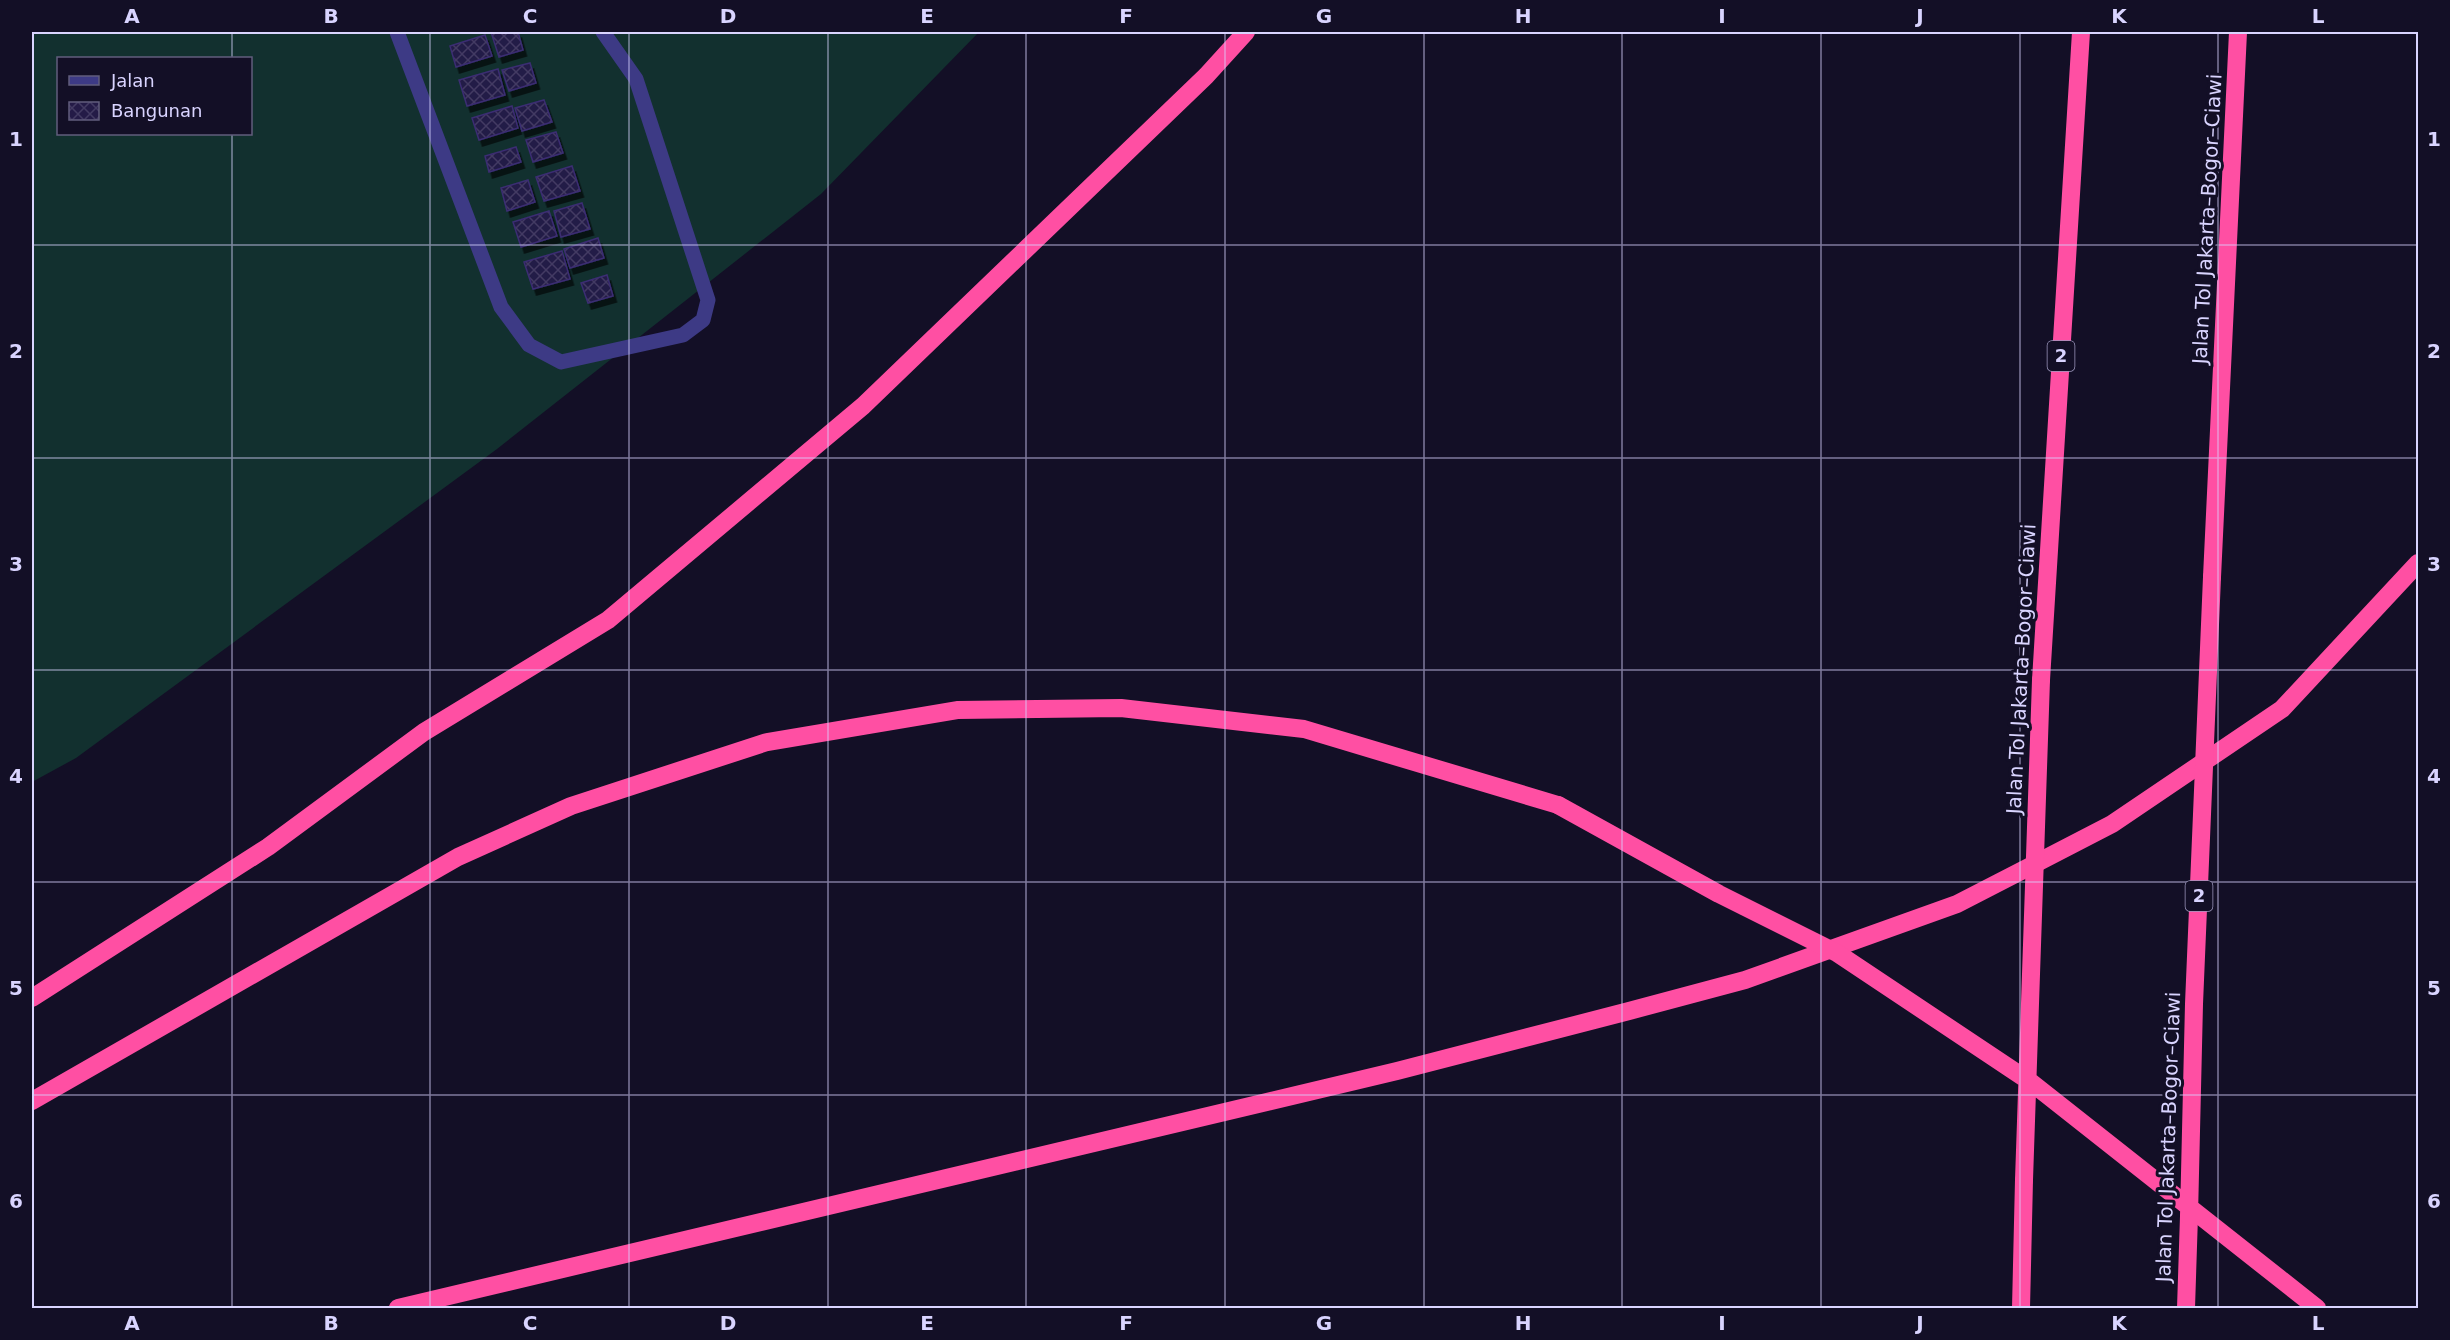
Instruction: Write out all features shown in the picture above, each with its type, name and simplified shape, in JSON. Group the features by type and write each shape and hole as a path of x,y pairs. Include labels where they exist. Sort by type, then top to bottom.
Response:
{"highway":[{"path":"32,998 268,847 424,732 608,621 863,406 1206,76 1246,32"},
{"name":"Jalan Tol Jakarta–Bogor–Ciawi","path":"2021,1308 2041,680 2081,32"},
{"name":"Jalan Tol Jakarta–Bogor–Ciawi","path":"2186,1308 2194,1004 2238,32"},
{"path":"398,1308 1386,1073 1640,1008 1745,980 1957,904 2112,824 2282,709 2418,563"},
{"path":"32,1101 458,857 571,806 767,742 957,710 1121,708 1304,729 1558,806 1719,894 1837,952 2032,1083 2317,1308"}],"street":[{"path":"397,32 501,307 529,345 561,362 683,334 703,320 708,300 636,79 603,32"}],"green space":[{"path":"32,32 979,32 821,194 497,449 76,758 32,782"}],"building":[{"path":"491,32 518,32 523,50 499,57"},
{"path":"485,35 492,56 456,67 450,46"},
{"path":"530,63 536,83 509,91 502,70"},
{"path":"498,69 505,95 467,106 459,80"},
{"path":"544,100 552,122 522,131 515,108"},
{"path":"512,106 518,128 479,140 472,118"},
{"path":"556,132 563,153 533,162 526,140"},
{"path":"516,147 521,162 489,172 485,156"},
{"path":"572,166 580,191 544,201 536,177"},
{"path":"528,180 535,202 507,211 501,188"},
{"path":"582,203 590,229 561,237 554,211"},
{"path":"549,211 557,236 521,247 513,222"},
{"path":"598,238 604,258 570,268 564,249"},
{"path":"562,251 570,279 533,289 524,262"},
{"path":"607,275 613,296 588,303 581,283"}]}
